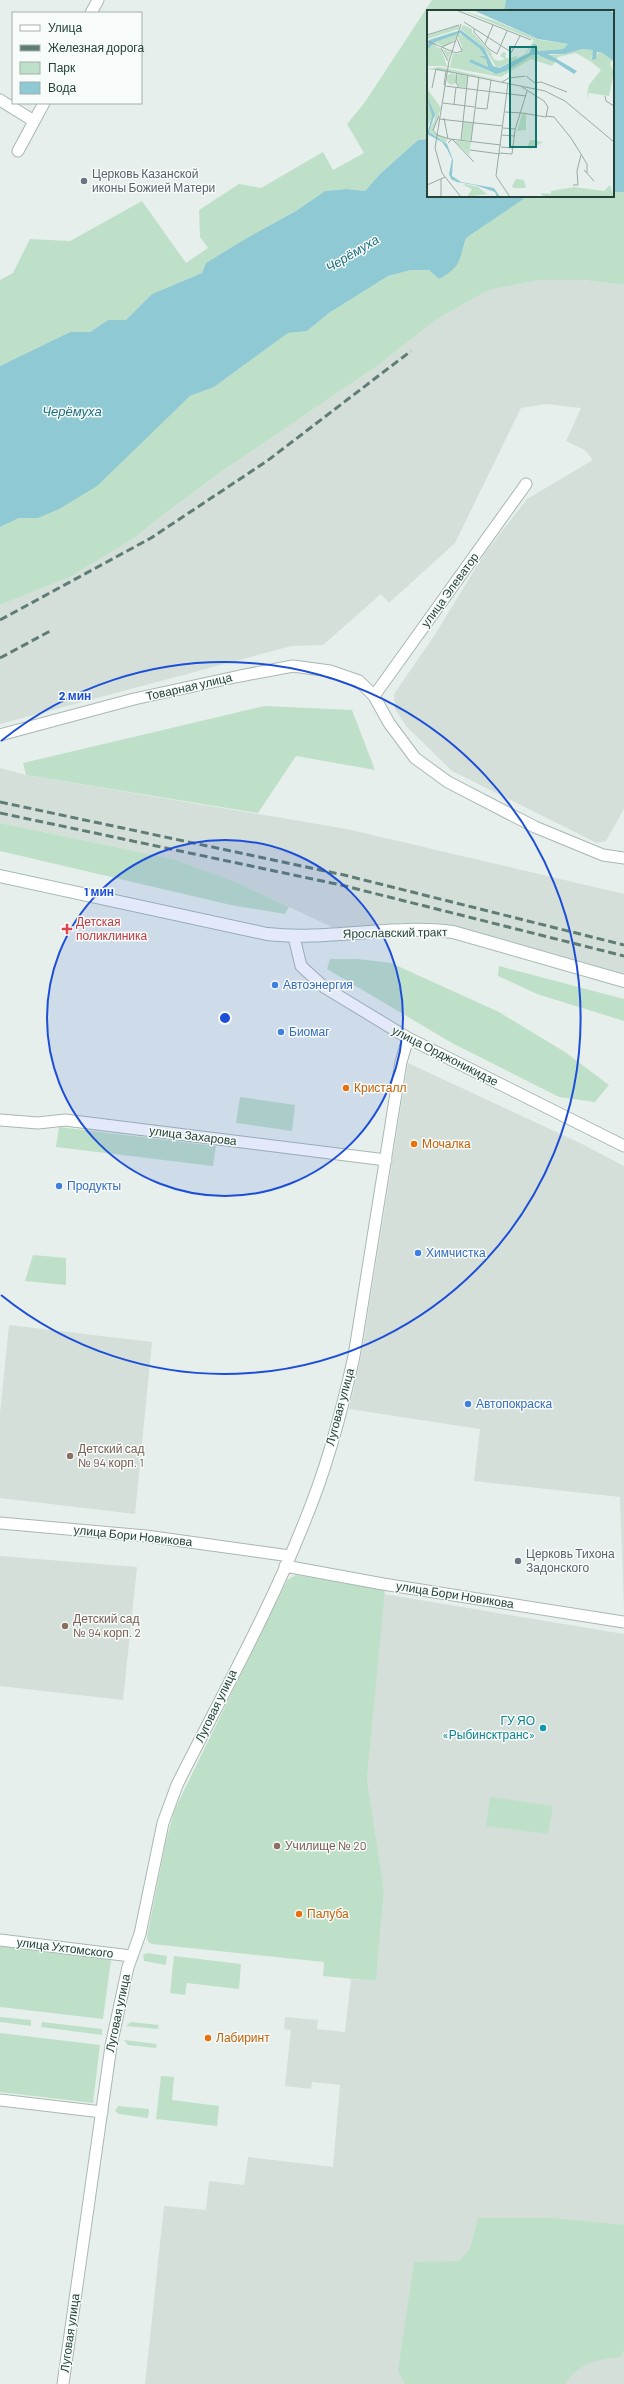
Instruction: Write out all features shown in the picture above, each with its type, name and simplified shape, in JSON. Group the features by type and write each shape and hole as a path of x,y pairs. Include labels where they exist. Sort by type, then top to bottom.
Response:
{"street":[{"path":"92,12 98,0"},
{"path":"0,100 34,121"},
{"path":"18,151 43,104"},
{"name":"улица Элеватор","path":"374,696 526,484"},
{"name":"Товарная улица","path":"0,735 134,699 240,676 293,666 330,671 359,681 374,696 389,723 416,758 448,782 535,827 603,854 624,858"},
{"name":"Ярославский тракт","path":"0,876 267,934 294,937 437,930 453,932 624,981"},
{"name":"улица Орджоникидзе","path":"294,937 301,966 324,987 408,1038 624,1146"},
{"name":"Луговая улица","path":"63,2384 111,2046 131,1956 140,1934 168,1806 288,1561 316,1490 349,1379 401,1062 408,1038"},
{"name":"улица Захарова","path":"0,1120 38,1123 65,1120 386,1160"},
{"name":"улица Бори Новикова","path":"0,1523 146,1536 288,1561 383,1584 624,1622"},
{"name":"улица Ухтомского","path":"0,1940 131,1956"},
{"path":"0,2100 102,2112"}],"shaded area":[{"path":"539,280 583,280 624,285 624,809 606,841 597,843 452,771 407,727 395,709 394,694 434,636 485,553 527,499 593,460 585,450 566,441 581,408 546,404 521,408 455,543 389,603 381,594 323,645 291,646 0,724 0,605 70,577 136,537 160,517 221,472 380,364 437,319 489,290"},
{"path":"0,768 26,775 347,829 624,894 624,975 463,930 332,927 236,882 173,859 0,823"},
{"path":"408,1063 580,1143 624,1166 624,1610 620,1497 474,1481 480,1429 349,1409 361,1357"},
{"name":"Детский сад № 94 корп. 1","path":"9,1325 152,1342 135,1514 0,1498 0,1413"},
{"name":"Детский сад № 94 корп. 2","path":"0,1556 137,1567 123,1700 0,1686"},
{"path":"384,1594 624,1634 624,2384 145,2384 164,2206 206,2210 209,2181 244,2185 248,2157 333,2167 340,2085 312,2082 311,2089 285,2086 291,2030 284,2029 285,2017 318,2020 317,2029 345,2032 351,1979 376,1981 384,1890 367,1778"}],"green space":[{"path":"432,0 506,0 504,10 427,10 427,139 418,140 380,174 365,191 347,189 325,191 296,211 245,239 206,263 202,273 152,294 126,320 108,320 90,332 70,332 0,366 0,280 13,273 30,239 70,241 142,201 186,263 208,248 200,237 199,210 239,184 261,188 323,152 333,170 364,153 347,124 365,102"},
{"path":"614,192 624,192 624,285 583,280 539,280 489,290 437,319 380,364 221,472 160,517 136,537 70,577 0,605 0,527 19,518 38,518 145,439 190,396 214,387 288,333 307,331 329,313 388,276 411,270 429,270 439,279 446,275 458,263 466,238 527,197 614,197"},
{"path":"265,706 352,710 375,770 296,756 258,813 26,775 23,763"},
{"path":"0,823 173,859 236,882 289,907 285,914 231,905 0,851"},
{"path":"330,959 358,959 391,963 499,1012 565,1052 609,1085 595,1102 559,1097 452,1043 327,969"},
{"path":"499,966 624,999 624,1021 537,994 498,976"},
{"path":"240,1097 295,1105 292,1131 236,1123"},
{"path":"59,1127 216,1146 213,1166 56,1147"},
{"path":"33,1255 66,1258 66,1285 25,1281"},
{"path":"296,1575 385,1590 367,1778 384,1890 376,1981 323,1976 324,1962 152,1944 148,1942 147,1937 166,1841 175,1809 287,1580"},
{"path":"490,1797 553,1806 548,1834 486,1826"},
{"path":"0,1946 111,1960 103,2019 0,2007"},
{"path":"147,1953 167,1956 166,1965 144,1961 143,1955"},
{"path":"174,1956 241,1964 239,1989 187,1983 185,1995 170,1993"},
{"path":"0,2017 31,2020 31,2026 0,2022"},
{"path":"42,2022 102,2029 102,2035 41,2027"},
{"path":"131,2022 159,2025 158,2029 126,2026"},
{"path":"0,2033 100,2045 93,2103 0,2092"},
{"path":"124,2040 157,2044 156,2048 128,2045"},
{"path":"161,2076 174,2077 172,2100 219,2106 217,2126 156,2119"},
{"path":"118,2106 149,2109 148,2118 119,2114 115,2111"},
{"path":"478,2218 552,2218 624,2225 624,2350 621,2357 589,2363 577,2371 565,2384 405,2384 398,2371 414,2262 459,2261 470,2249"}],"water":[{"path":"506,0 624,0 624,192 614,192 614,10 504,10"},
{"name":"Черёмуха","path":"427,139 427,197 527,197 466,238 458,263 452,271 446,275 439,279 429,270 411,270 388,276 329,313 307,331 288,333 214,387 190,396 97,486 59,509 38,518 19,518 0,527 0,366 70,332 90,332 108,320 126,320 152,294 202,273 206,263 245,239 296,211 325,191 347,189 365,191 380,174 418,140"}],"railway":[{"path":"0,620 151,538 267,461 411,351"},
{"path":"0,658 52,630"},
{"path":"0,802 344,875 624,945"},
{"path":"0,813 341,885 624,956"}],"place":[{"name":"Церковь Казанской иконы Божией Матери","path":"84,181"},
{"name":"Детская поликлиника","path":"67,929"},
{"name":"Автоэнергия","path":"275,985"},
{"name":"Биомаг","path":"281,1032"},
{"name":"Кристалл","path":"346,1088"},
{"name":"Мочалка","path":"414,1144"},
{"name":"Продукты","path":"59,1186"},
{"name":"Химчистка","path":"418,1253"},
{"name":"Автопокраска","path":"468,1404"},
{"name":"Детский сад № 94 корп. 1","path":"70,1456"},
{"name":"Церковь Тихона Задонского","path":"518,1561"},
{"name":"Детский сад № 94 корп. 2","path":"65,1626"},
{"name":"ГУ ЯО «Рыбинсктранс»","path":"543,1728"},
{"name":"Училище № 20","path":"277,1846"},
{"name":"Палуба","path":"299,1914"},
{"name":"Лабиринт","path":"208,2038"}]}
